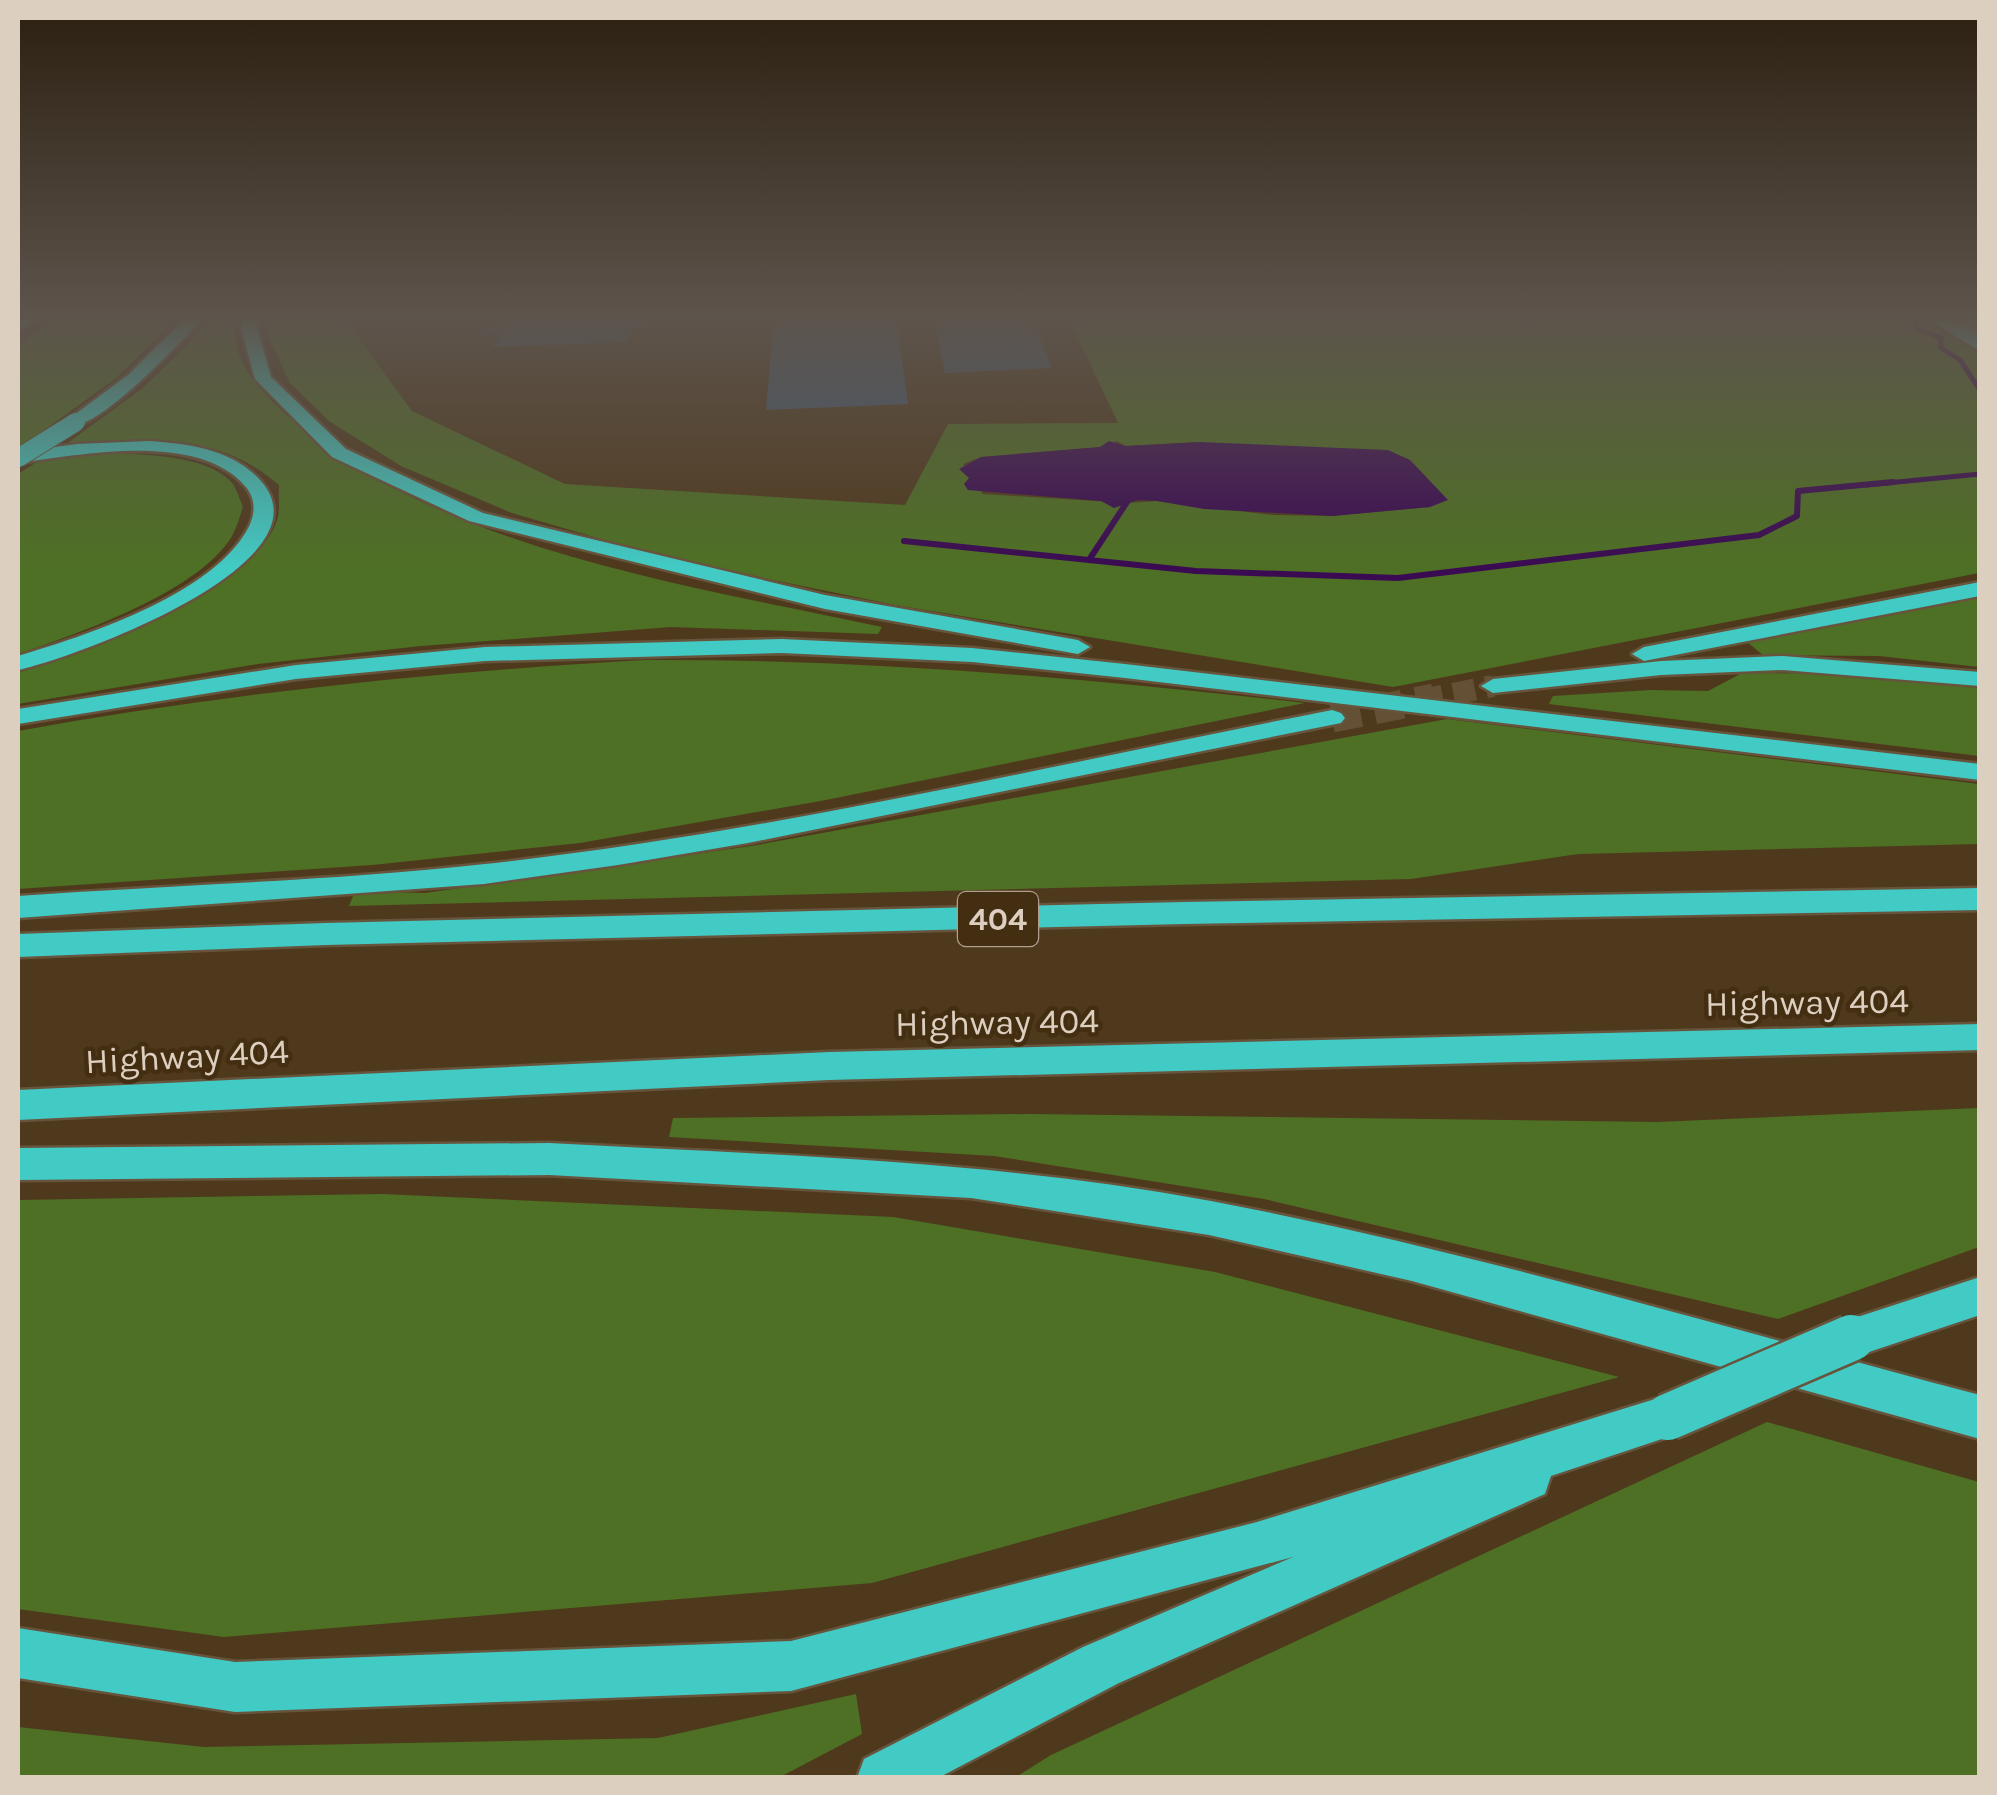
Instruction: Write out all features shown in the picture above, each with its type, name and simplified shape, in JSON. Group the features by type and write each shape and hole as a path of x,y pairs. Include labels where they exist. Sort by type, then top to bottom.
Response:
{"highway":[{"path":"18,458 106,400"},
{"path":"284,400 339,453 476,517 897,616 1570,723"},
{"path":"18,458 70,449 170,448 238,466 255,483 265,501 262,522 246,548 203,582 154,611 54,653 18,663"},
{"path":"1980,589 1502,684 1661,668 1784,663 1980,678"},
{"path":"18,717 296,672 448,658 644,647 782,646 991,657 1980,772"},
{"path":"18,907 484,874 748,834 1332,718"},
{"name":"404","path":"18,946 326,934 1184,913 1980,899"},
{"name":"Highway 404","path":"18,1105 830,1066 1980,1037"},
{"path":"18,1164 549,1159 971,1182 1209,1218 1412,1264 1980,1417"},
{"path":"883,1778 1101,1665 1850,1338 1980,1296"},
{"path":"18,1652 235,1687 790,1666 1257,1545 1668,1418"}],"green space":[{"path":"18,400 86,400 18,449"},
{"path":"127,400 271,400 349,462 417,500 492,531 650,577 882,627 878,634 671,627 421,646 258,664 18,704 18,673 124,634 204,593 238,570 264,544 278,517 279,485 255,467 204,446 151,440 65,445"},
{"path":"307,400 404,400 412,411 565,484 905,505 948,424 1118,423 1107,400 1979,400 1979,573 1393,687 895,605 666,558 512,513 401,466 329,421","holes":["1117,441 1126,446 1200,442 1430,507 1332,516 1273,515 1157,501 1127,503 983,494 963,464 981,457 1101,447"]},
{"path":"77,453 160,456 203,465 233,484 243,507 232,536 193,575 135,608 18,654 18,474 45,457"},
{"path":"1979,595 1979,667 1879,656 1763,655 1747,642"},
{"path":"645,660 975,672 1305,703 826,800 580,843 372,865 18,889 18,731 330,686"},
{"path":"1742,673 1866,674 1979,685 1979,756 1549,704 1553,696 1708,691"},
{"path":"1447,719 1979,784 1979,844 1578,854 1411,879 349,906 355,891 425,893 751,846"},
{"path":"1979,1108 1979,1247 1778,1319 1264,1199 994,1156 669,1137 673,1118 1028,1114 1657,1122"},
{"path":"382,1194 893,1217 1215,1272 1619,1377 872,1583 224,1637 18,1609 18,1200"},
{"path":"1767,1422 1979,1482 1979,1777 1016,1777 1051,1755"},
{"path":"856,1694 862,1734 780,1777 18,1777 18,1727 204,1747 658,1738"}],"shaded area":[{"path":"1109,441 1126,446 1200,442 1388,450 1410,460 1448,500 1430,507 1332,516 1204,509 1138,500 1114,508 1101,501 968,490 964,484 969,478 959,469 981,457 1100,447"}],"building":[{"path":"767,400 907,400 908,404 766,410"}],"waterway":[{"path":"1866,485 1980,474"},
{"path":"904,541 1196,571 1398,578 1759,535 1797,516 1798,491 1893,482"},
{"path":"1089,560 1129,499"}],"tunnel":[{"path":"1421,700 1493,686"},
{"path":"1332,718 1434,698"}]}
